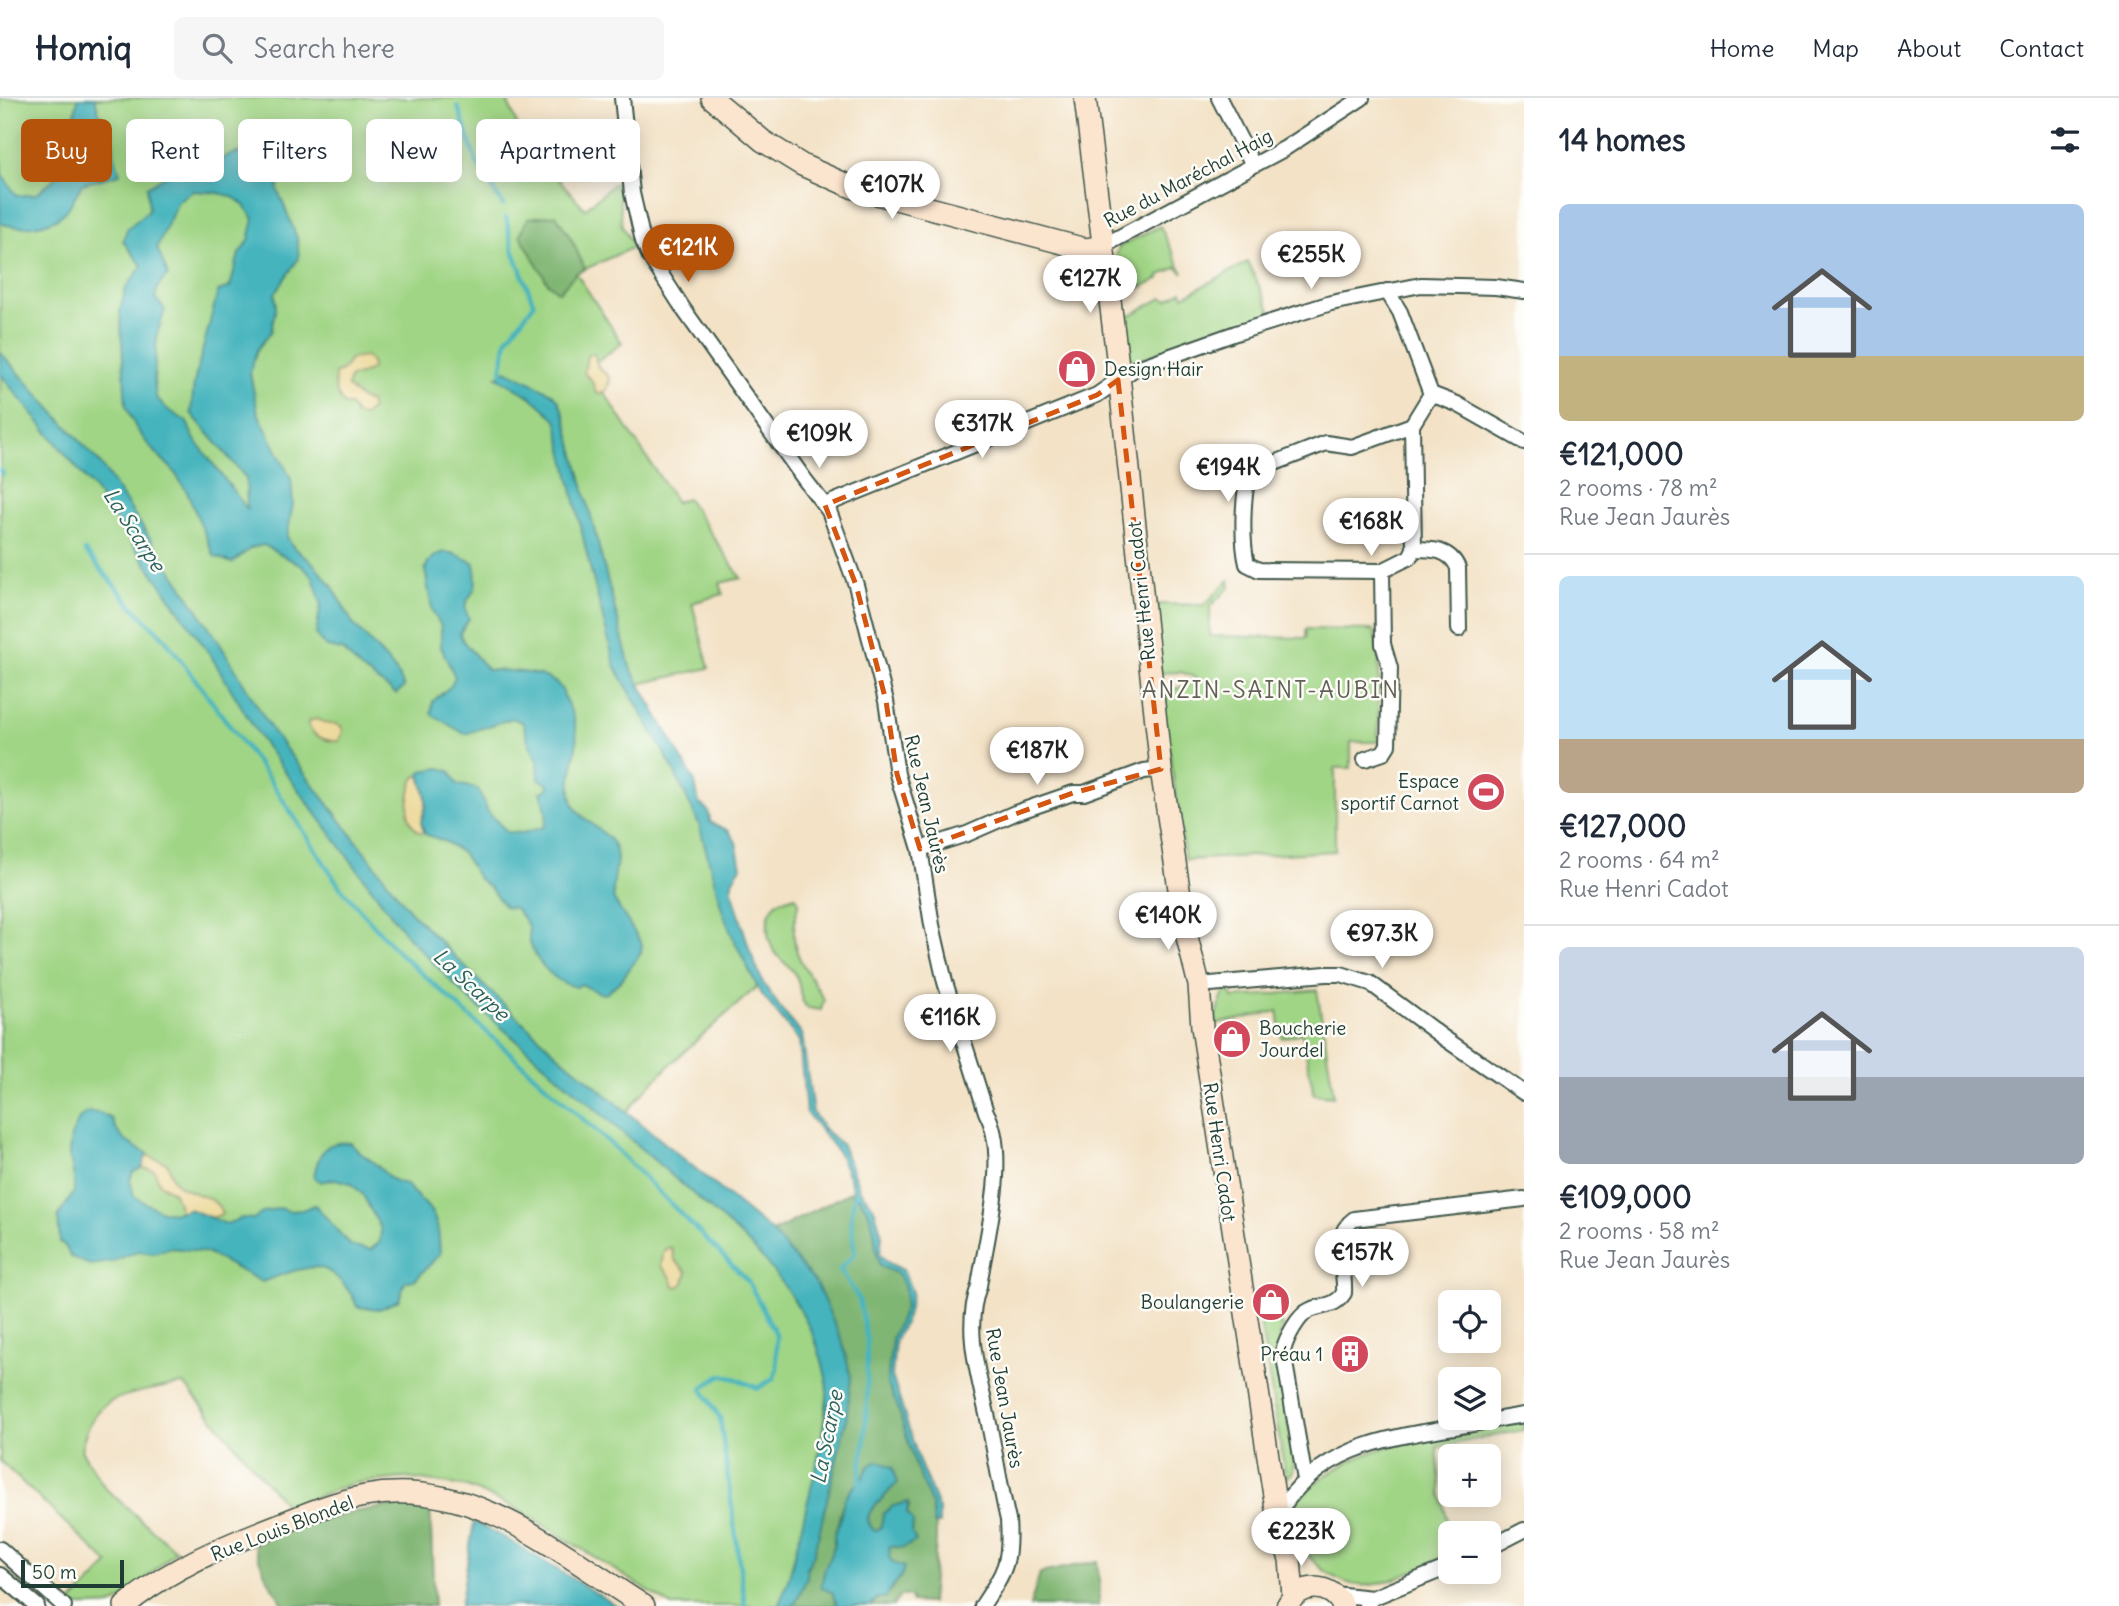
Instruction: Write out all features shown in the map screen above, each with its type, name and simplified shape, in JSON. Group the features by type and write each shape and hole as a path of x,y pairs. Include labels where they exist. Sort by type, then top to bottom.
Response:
{"main road":[{"path":"712,98 762,141 802,164 854,188 1085,249 1103,246"},
{"name":"Rue Henri Cadot","path":"1086,98 1161,769 1185,929 1199,985 1202,1027 1279,1528 1290,1559 1290,1601"},
{"name":"Rue Louis Blondel","path":"186,1568 248,1537 336,1503 366,1496 420,1492 455,1498 496,1514 644,1606"},
{"path":"1290,1559 1305,1569 1333,1596"},
{"path":"125,1606 159,1580 186,1568"},
{"path":"143,1606 186,1568"},
{"path":"1290,1601 1306,1588 1333,1596"}],"street":[{"name":"Rue Jean Jaurès","path":"622,98 632,193 643,241 650,257 684,310 825,505 856,585 886,701 897,774 920,849 932,925 945,982 997,1142 993,1201 979,1286 973,1302 972,1321 975,1359 1008,1520 1010,1547 1008,1561 1001,1577 982,1606"},
{"path":"1219,98 1253,164"},
{"name":"Rue du Maréchal Haig","path":"1103,246 1284,149 1362,98"},
{"path":"825,505 1097,395 1134,369 1331,303 1420,285 1496,287 1524,291"},
{"path":"1387,290 1400,312 1431,394 1468,410 1524,442"},
{"path":"1412,425 1352,447 1325,443 1252,471 1246,486 1244,552 1247,564 1259,570 1382,571 1410,558 1414,549 1412,425 1431,394"},
{"path":"1414,549 1435,549 1448,554 1455,561 1458,568 1459,629"},
{"path":"1365,759 1384,753 1388,745 1390,668 1383,644 1382,571"},
{"path":"920,849 1073,793 1084,793 1144,771 1161,769"},
{"path":"1199,985 1326,974 1357,978 1370,983 1524,1093"},
{"path":"1305,1480 1283,1351 1285,1343 1303,1315 1310,1310 1334,1304 1344,1293 1339,1237 1347,1224 1354,1219 1524,1199"},
{"path":"1277,1515 1293,1491 1305,1480 1360,1447 1391,1437 1524,1415"},
{"path":"1501,1542 1524,1530"},
{"path":"0,1549 64,1606"},
{"path":"1333,1596 1369,1602 1438,1572"},
{"path":"0,1575 37,1606"}],"highlighted area":[{"path":"1118,380 1161,769 1073,793 920,849 897,774 886,701 856,585 825,505 1097,395"}],"green space":[{"path":"0,98 506,98 515,119 476,119 476,182 561,182 585,209 612,185 618,183 622,226 634,247 576,273 622,343 588,368 676,502 687,498 741,578 720,583 723,594 692,603 709,668 639,684 724,880 760,984 670,1065 622,1118 792,1273 839,1390 786,1606 672,1606 518,1509 465,1486 405,1478 354,1483 287,1507 184,1384 115,1400 103,1407 90,1424 81,1450 105,1488 176,1551 117,1602 111,1605 77,1606 72,1602 109,1564 0,1461"},
{"path":"556,215 572,240 585,269 576,273 559,292 548,283 520,235 528,218"},
{"path":"1160,226 1183,273 1177,267 1128,294 1120,294 1116,256 1119,247"},
{"path":"1248,262 1272,314 1136,361 1127,356 1123,319 1162,298 1168,300 1182,291 1184,296"},
{"path":"1229,580 1230,587 1210,606 1210,636 1306,638 1306,629 1374,630 1379,661 1378,742 1351,742 1351,768 1335,768 1335,851 1185,860 1161,691 1176,689 1197,678 1181,672 1159,673 1153,604 1204,605"},
{"path":"795,896 799,902 795,919 795,945 824,1000 821,1010 805,1005 795,974 775,953 770,941 770,912 779,901"},
{"path":"1317,990 1334,1096 1314,1094 1302,1033 1282,1038 1278,1011 1217,1024 1215,1017 1224,992 1231,992 1233,998"},
{"path":"856,1189 871,1210 880,1254 885,1263 903,1279 908,1305 894,1337 889,1379 936,1510 931,1603 912,1602 909,1596 900,1596 893,1606 870,1606 879,1598 885,1598 901,1576 904,1567 893,1563 888,1556 890,1546 903,1548 912,1533 913,1521 907,1513 909,1506 875,1531 870,1525 869,1514 890,1488 863,1478 851,1490 842,1506 834,1547 821,1587 833,1593 837,1606 786,1606 804,1552 834,1352 763,1237"},
{"path":"1262,1308 1282,1325 1277,1350 1294,1462 1293,1472 1286,1479 1260,1322"},
{"path":"1524,1422 1524,1430 1452,1444 1438,1444 1438,1507 1444,1507 1448,1521 1438,1521 1438,1560 1390,1580 1357,1585 1335,1578 1325,1571 1307,1554 1294,1536 1303,1535 1302,1528 1293,1529 1293,1513 1299,1498 1315,1483 1342,1466 1366,1454 1417,1439 1471,1430 1501,1430 1501,1425"},
{"path":"430,1503 434,1606 284,1606 265,1574 254,1545 319,1520 383,1507"},
{"path":"1097,1561 1100,1589 1098,1606 1030,1606 1040,1573"}],"sand":[{"path":"594,353 598,367 610,378 607,390 600,394 596,393 592,381 584,373 587,356"},
{"path":"366,356 372,369 350,377 347,387 363,400 370,402 372,409 364,416 356,415 350,405 344,405 336,390 334,378 350,359"},
{"path":"317,719 341,726 343,731 339,741 324,739 311,731 308,721"},
{"path":"416,776 421,777 426,798 424,831 421,833 413,826 409,816 410,791"},
{"path":"146,1155 167,1163 176,1183 215,1202 222,1214 212,1218 189,1209 181,1212 174,1193 160,1184 154,1170 142,1168"},
{"path":"671,1247 675,1260 687,1272 684,1283 677,1287 661,1266 664,1250"}],"water":[{"path":"78,98 95,98 104,119 74,119"},
{"path":"112,130 114,153 120,174 112,176"},
{"path":"0,145 2,175 17,196 36,194 50,182 90,182 82,184 58,218 24,227 0,223"},
{"path":"238,153 238,182 279,182 278,190 297,238 299,258 275,293 276,307 271,331 257,350 250,373 258,413 291,479 293,504 287,537 294,548 313,563 333,587 353,624 398,674 404,687 396,694 360,668 342,650 327,647 321,642 316,634 321,603 313,577 302,566 264,545 251,548 232,563 214,556 187,492 173,470 136,428 126,406 120,310 126,288 142,266 123,241 127,229 149,210 147,187 155,182 224,182 224,158","holes":["193,191 221,193 242,203 254,219 249,240 239,254 230,287 218,291 194,383 191,413 246,478 247,509 193,437 187,422 167,409 156,397 154,381 157,334 165,310 155,298 158,286 168,275 157,248 178,201"]},
{"name":"La Scarpe","path":"0,352 100,463 219,642 273,732 411,912 557,1054 772,1232 816,1283 842,1340 851,1378 846,1421 814,1554 794,1606 778,1606 792,1566 815,1472 827,1394 826,1378 814,1337 794,1300 768,1265 739,1234 469,999 407,936 262,741 211,656 93,488 0,374"},
{"path":"506,370 550,392 558,399 565,416 630,667 695,782 699,804 708,811 710,822 729,831 736,842 741,867 732,881 732,890 749,948 763,983 802,1034 813,1113 824,1129 842,1145 860,1190 874,1208 882,1235 880,1254 887,1262 903,1270 912,1292 907,1317 895,1341 892,1376 920,1464 939,1510 939,1524 934,1524 932,1505 887,1383 892,1338 905,1307 905,1288 898,1274 880,1266 869,1214 858,1197 852,1196 850,1179 839,1154 806,1112 799,1041 760,992 732,936 722,910 699,824 672,767 615,666 556,419 531,397 497,377 503,375"},
{"path":"445,552 474,563 476,584 465,608 469,619 460,633 463,641 488,670 526,672 554,681 561,688 572,712 577,735 571,780 572,800 584,818 612,842 617,856 614,900 642,944 641,953 622,979 606,994 581,984 577,987 569,985 554,977 533,951 528,926 515,908 505,907 478,878 463,854 446,842 425,834 421,822 426,805 420,774 422,771 440,768 450,771 457,784 478,789 488,812 507,832 522,833 544,827 546,814 541,792 548,789 549,785 539,779 538,760 523,723 513,718 465,734 431,714 433,701 451,686 455,677 441,647 441,626 432,610 425,570 428,562"},
{"path":"89,1112 100,1113 112,1119 125,1140 147,1153 142,1168 133,1172 130,1180 134,1196 154,1208 167,1212 189,1209 226,1224 242,1218 253,1219 264,1212 280,1208 289,1211 302,1210 315,1205 350,1245 370,1250 380,1242 381,1229 363,1195 351,1183 335,1179 320,1182 314,1177 320,1155 328,1146 334,1143 351,1143 391,1179 407,1184 426,1205 436,1222 440,1254 416,1279 405,1282 399,1300 380,1309 357,1307 343,1284 327,1270 315,1267 300,1269 262,1282 207,1253 170,1248 154,1253 138,1251 111,1262 90,1265 71,1257 60,1242 58,1217 74,1192 69,1154 71,1136 80,1117"},
{"path":"878,1461 892,1467 897,1484 870,1512 870,1526 875,1531 881,1527 883,1514 893,1506 908,1502 907,1513 913,1521 912,1533 916,1541 903,1548 890,1546 889,1557 893,1563 904,1567 901,1576 885,1598 878,1598 870,1606 837,1606 833,1593 821,1587 834,1547 834,1534 844,1500 863,1478 869,1466"},
{"path":"474,1522 507,1539 617,1606 460,1606"}],"waterway":[{"path":"458,107 476,161 503,205"},
{"path":"506,217 513,250 534,304 507,339 501,373 507,377"},
{"path":"0,470 3,474"},
{"path":"85,551 134,608 166,640 270,780 340,887 395,949 615,1148 748,1281 776,1334 777,1369 773,1379 758,1388 720,1375 702,1389 720,1418 745,1606"},
{"path":"855,1193 851,1220 855,1254 840,1269 859,1299 867,1340 865,1439 858,1489"}],"place":[{"name":"Design Hair","path":"1077,369"},
{"name":"Espace sportif Carnot","path":"1486,792"},
{"name":"Boucherie Jourdel","path":"1232,1039"},
{"name":"Boulangerie","path":"1271,1302"},
{"name":"Préau 1","path":"1350,1354"}],"district":[{"name":"ANZIN-SAINT-AUBIN","path":"1271,690"}]}
